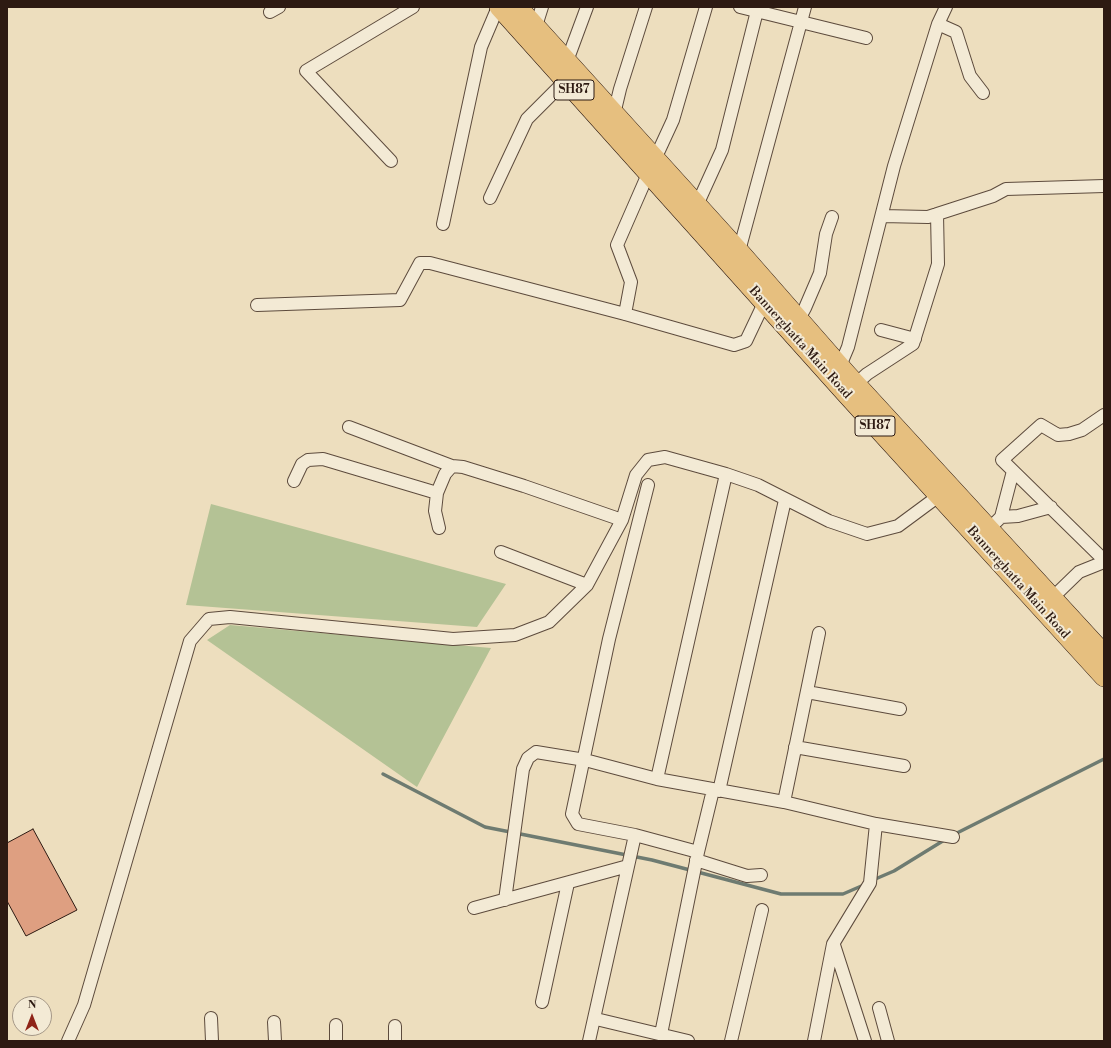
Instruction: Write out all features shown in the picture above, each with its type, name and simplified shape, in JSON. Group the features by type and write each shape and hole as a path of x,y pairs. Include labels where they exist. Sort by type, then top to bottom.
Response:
{"main road":[{"name":"Bannerghatta Main Road","path":"498,7 566,81 652,166 764,303 834,370 1047,603 1104,677"},
{"path":"518,7 614,114 652,166 697,206 799,319 834,370 856,384 945,491 996,522 1047,603 1104,654"}],"street":[{"path":"391,161 306,71 412,7"},
{"path":"443,224 481,47 498,7"},
{"path":"536,26 542,7"},
{"path":"567,61 587,7"},
{"path":"614,114 620,88 646,7"},
{"path":"625,314 631,282 617,245 673,120 706,7"},
{"path":"740,7 758,9 801,22 866,38"},
{"path":"739,251 806,7"},
{"path":"834,370 848,347 894,166 938,24 946,7"},
{"path":"697,206 722,150 758,9"},
{"path":"938,24 956,32 970,76 983,93"},
{"path":"490,198 527,119 566,81"},
{"path":"882,216 928,216 993,196 1006,189 1104,186"},
{"path":"856,384 866,374 913,344 938,264 937,214"},
{"path":"799,319 806,308 820,273 826,234 832,216"},
{"path":"257,305 400,300 420,263 430,263 625,314 734,345 746,341 764,303"},
{"path":"882,330 915,339"},
{"path":"1047,603 1079,572 1102,555 1002,460 1041,425 1058,435 1069,434 1082,430 1104,415"},
{"path":"349,427 452,466 463,467 524,486 622,520"},
{"path":"68,1041 84,1005 190,641 209,619 230,617 453,639 515,635 548,622 586,585 622,520 636,475 648,460 666,457 726,474 758,485 829,522 867,534 898,526 945,491"},
{"path":"294,481 302,464 308,460 324,459 437,493"},
{"path":"439,528 434,511 437,493 445,474 452,466"},
{"path":"996,522 1013,471"},
{"path":"657,779 726,474"},
{"path":"648,485 609,639 585,760 572,814 578,824 635,835 697,856 747,876 761,875"},
{"path":"661,1034 697,856 716,791 785,500"},
{"path":"996,522 1051,507"},
{"path":"501,552 586,585"},
{"path":"784,802 820,633"},
{"path":"807,692 900,709"},
{"path":"795,747 904,766"},
{"path":"505,900 523,769 528,758 536,752 585,760 657,779 716,791 784,802 876,824 953,837"},
{"path":"814,1041 834,944 870,883 876,824"},
{"path":"590,1041 635,835"},
{"path":"474,908 628,866"},
{"path":"542,1002 568,883"},
{"path":"731,1041 762,910"},
{"path":"834,944 865,1041"},
{"path":"879,1008 888,1041"},
{"path":"211,1018 212,1041"},
{"path":"596,1019 688,1041"},
{"path":"274,1022 275,1041"},
{"path":"336,1025 336,1041"},
{"path":"395,1026 395,1041"}],"green space":[{"path":"211,504 506,584 477,627 186,605"},
{"path":"230,625 491,648 417,787 207,640"}],"building":[{"path":"33,829 77,910 26,936 7,901 7,843"}],"waterway":[{"path":"953,835 1104,759"},
{"path":"383,774 485,827 652,860 781,894 843,894 866,884"},
{"path":"873,880 894,871 946,839"}]}
